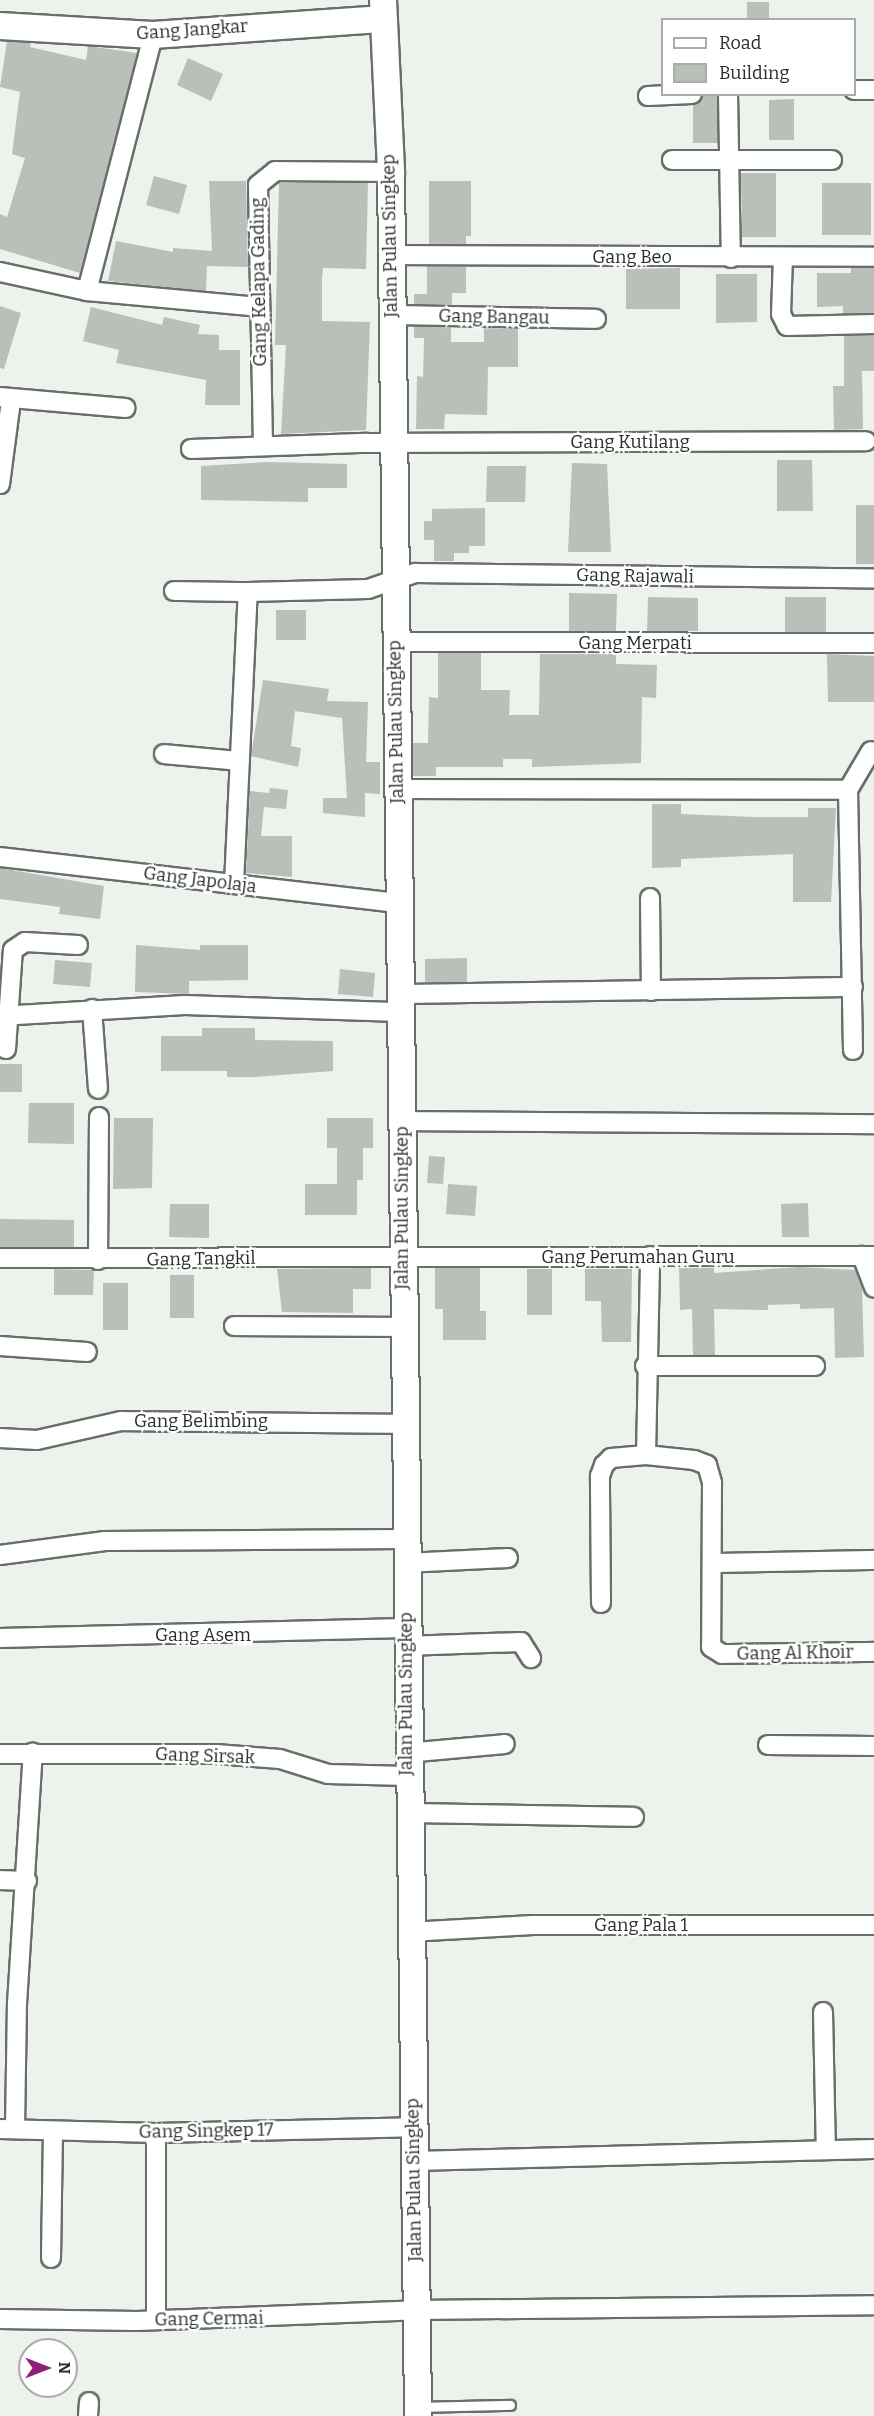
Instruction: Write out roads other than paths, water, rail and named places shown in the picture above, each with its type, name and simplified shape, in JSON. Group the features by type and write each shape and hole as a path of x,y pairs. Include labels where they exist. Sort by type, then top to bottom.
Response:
{"street":[{"name":"Gang Jangkar","path":"0,26 153,35 383,10"},
{"name":"Jalan Pulau Singkep","path":"383,10 391,172 406,1764 418,2412"},
{"path":"87,291 153,35"},
{"path":"856,90 874,90"},
{"path":"648,96 661,95"},
{"path":"728,96 730,258"},
{"path":"672,160 730,158 832,160"},
{"name":"Gang Kelapa Gading","path":"263,445 255,194 266,174 391,172"},
{"name":"Gang Beo","path":"390,255 874,257"},
{"path":"783,257 781,314 787,326 874,324"},
{"path":"0,272 87,291 258,307"},
{"name":"Gang Bangau","path":"391,315 596,319"},
{"path":"0,484 5,399 126,408"},
{"name":"Gang Kutilang","path":"191,449 263,445 393,443 866,441"},
{"path":"174,591 368,589 396,577"},
{"name":"Gang Rajawali","path":"396,577 874,579"},
{"path":"234,884 248,592"},
{"name":"Gang Merpati","path":"395,642 874,643"},
{"path":"854,1050 848,790 871,751"},
{"path":"164,754 240,761"},
{"path":"397,789 848,790"},
{"name":"Gang Japolaja","path":"0,857 399,903"},
{"path":"650,898 651,991"},
{"path":"6,1049 4,1016 14,950 25,942 78,945"},
{"path":"4,1016 196,1005 400,1003 651,991 852,987"},
{"path":"92,1010 98,1089"},
{"path":"98,1260 99,1117"},
{"path":"401,1117 874,1124"},
{"path":"646,1455 645,1366 650,1256"},
{"path":"868,1256 874,1288"},
{"name":"Gang Perumahan Guru","path":"402,1257 868,1256"},
{"name":"Gang Tangkil","path":"0,1258 98,1260 402,1257"},
{"path":"234,1326 403,1327"},
{"path":"0,1346 87,1352"},
{"path":"645,1366 815,1366"},
{"name":"Gang Belimbing","path":"0,1438 37,1440 121,1421 404,1424"},
{"path":"601,1603 600,1476 611,1458 646,1455 707,1465 712,1483 712,1563 874,1560"},
{"path":"0,1555 105,1541 404,1551 508,1558"},
{"name":"Gang Al Khoir","path":"712,1563 709,1631 716,1652 874,1652"},
{"name":"Gang Asem","path":"0,1638 405,1638 521,1642 531,1658"},
{"name":"Gang Sirsak","path":"0,1754 216,1754 280,1759 328,1774 406,1764 506,1744"},
{"path":"768,1745 874,1746"},
{"path":"7,2129 8,2004 27,1881 33,1753"},
{"path":"407,1814 634,1816"},
{"path":"0,1880 27,1881"},
{"name":"Gang Pala 1","path":"409,1932 533,1925 874,1924"},
{"path":"823,2012 826,2150"},
{"name":"Gang Singkep 17","path":"7,2129 156,2133 412,2127"},
{"path":"51,2258 53,2131"},
{"path":"156,2133 156,2320"},
{"path":"414,2161 874,2149"},
{"name":"Gang Cermai","path":"0,2319 156,2320 417,2310 874,2305"}],"lane":[{"path":"418,2412 510,2405"}]}
